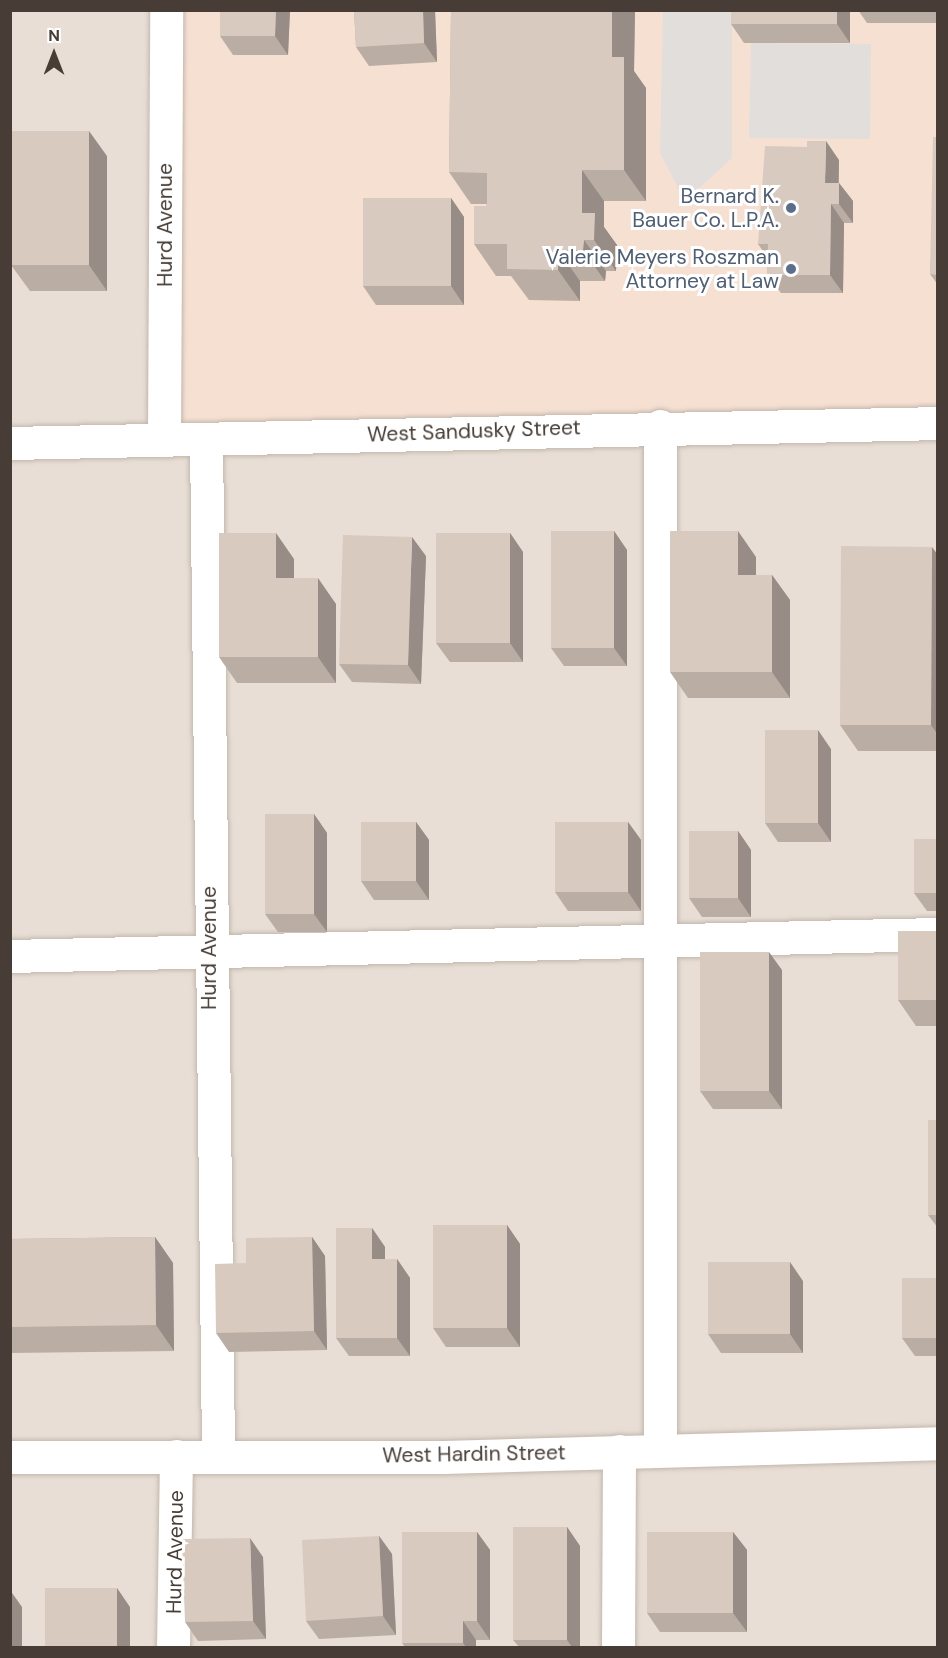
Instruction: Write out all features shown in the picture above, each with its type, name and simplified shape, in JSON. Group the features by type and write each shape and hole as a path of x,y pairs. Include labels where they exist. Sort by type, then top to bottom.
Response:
{"street":[{"name":"Hurd Avenue","path":"164,440 166,10"},
{"name":"West Sandusky Street","path":"10,443 660,426 938,423"},
{"path":"660,426 660,1449"},
{"name":"Hurd Avenue","path":"206,439 209,952 218,1457"},
{"path":"10,956 660,943 938,934"},
{"name":"West Hardin Street","path":"10,1457 218,1457 620,1451 938,1443"},
{"path":"618,1647 620,1451"},
{"name":"Hurd Avenue","path":"173,1647 176,1456"}],"shaded area":[{"path":"11,11 166,11 937,423 937,1647 11,1648"},
{"path":"166,11 937,11 937,431 164,440"},
{"path":"663,11 732,11 732,158 685,201 660,153"},
{"path":"751,43 871,44 870,139 749,138"}],"building":[{"path":"220,10 276,10 275,36 220,36"},
{"path":"354,10 423,10 424,43 356,47"},
{"path":"451,10 612,10 612,57 624,57 624,170 582,170 582,213 595,213 594,240 584,240 583,250 558,250 558,270 507,269 507,244 474,244 474,206 487,206 487,173 449,172"},
{"path":"731,10 837,10 837,24 731,24"},
{"path":"11,131 89,131 89,265 11,265"},
{"path":"933,137 938,137 938,275 930,274"},
{"path":"807,141 826,141 825,183 839,183 839,204 831,204 830,275 767,275 768,244 758,244 765,146 807,147"},
{"path":"363,198 451,198 451,286 363,286"},
{"path":"551,531 614,531 614,648 551,648"},
{"path":"670,531 738,531 738,575 772,575 772,672 670,672"},
{"path":"219,533 276,533 276,578 318,578 318,657 219,657"},
{"path":"436,533 510,533 510,643 436,643"},
{"path":"343,535 412,537 408,665 339,664"},
{"path":"841,546 932,547 931,725 840,725"},
{"path":"765,730 818,730 818,823 765,823"},
{"path":"265,814 314,814 314,914 265,914"},
{"path":"361,822 416,822 416,881 361,881"},
{"path":"555,822 628,822 628,892 555,892"},
{"path":"689,831 738,831 738,898 689,898"},
{"path":"914,839 938,839 938,893 914,893"},
{"path":"898,931 938,931 938,1000 898,1000"},
{"path":"700,952 769,952 769,1091 700,1091"},
{"path":"928,1120 938,1120 938,1215 928,1215"},
{"path":"433,1225 507,1225 507,1328 433,1328"},
{"path":"336,1228 372,1228 372,1259 397,1259 397,1338 336,1338"},
{"path":"155,1237 156,1325 10,1327 10,1239"},
{"path":"312,1237 314,1331 216,1333 215,1264 246,1263 246,1238"},
{"path":"708,1262 790,1262 790,1334 708,1334"},
{"path":"902,1278 938,1278 938,1338 902,1338"},
{"path":"513,1527 567,1527 567,1640 513,1640"},
{"path":"402,1532 477,1532 477,1621 463,1621 463,1643 402,1643"},
{"path":"647,1532 733,1532 733,1613 647,1613"},
{"path":"379,1536 383,1616 306,1621 302,1540"},
{"path":"250,1538 253,1621 185,1622 182,1539"},
{"path":"45,1588 117,1588 117,1647 45,1647"}],"place":[{"name":"Bernard K. Bauer Co. L.P.A.","path":"791,208"},
{"name":"Valerie Meyers Roszman Attorney at Law","path":"791,269"}]}
